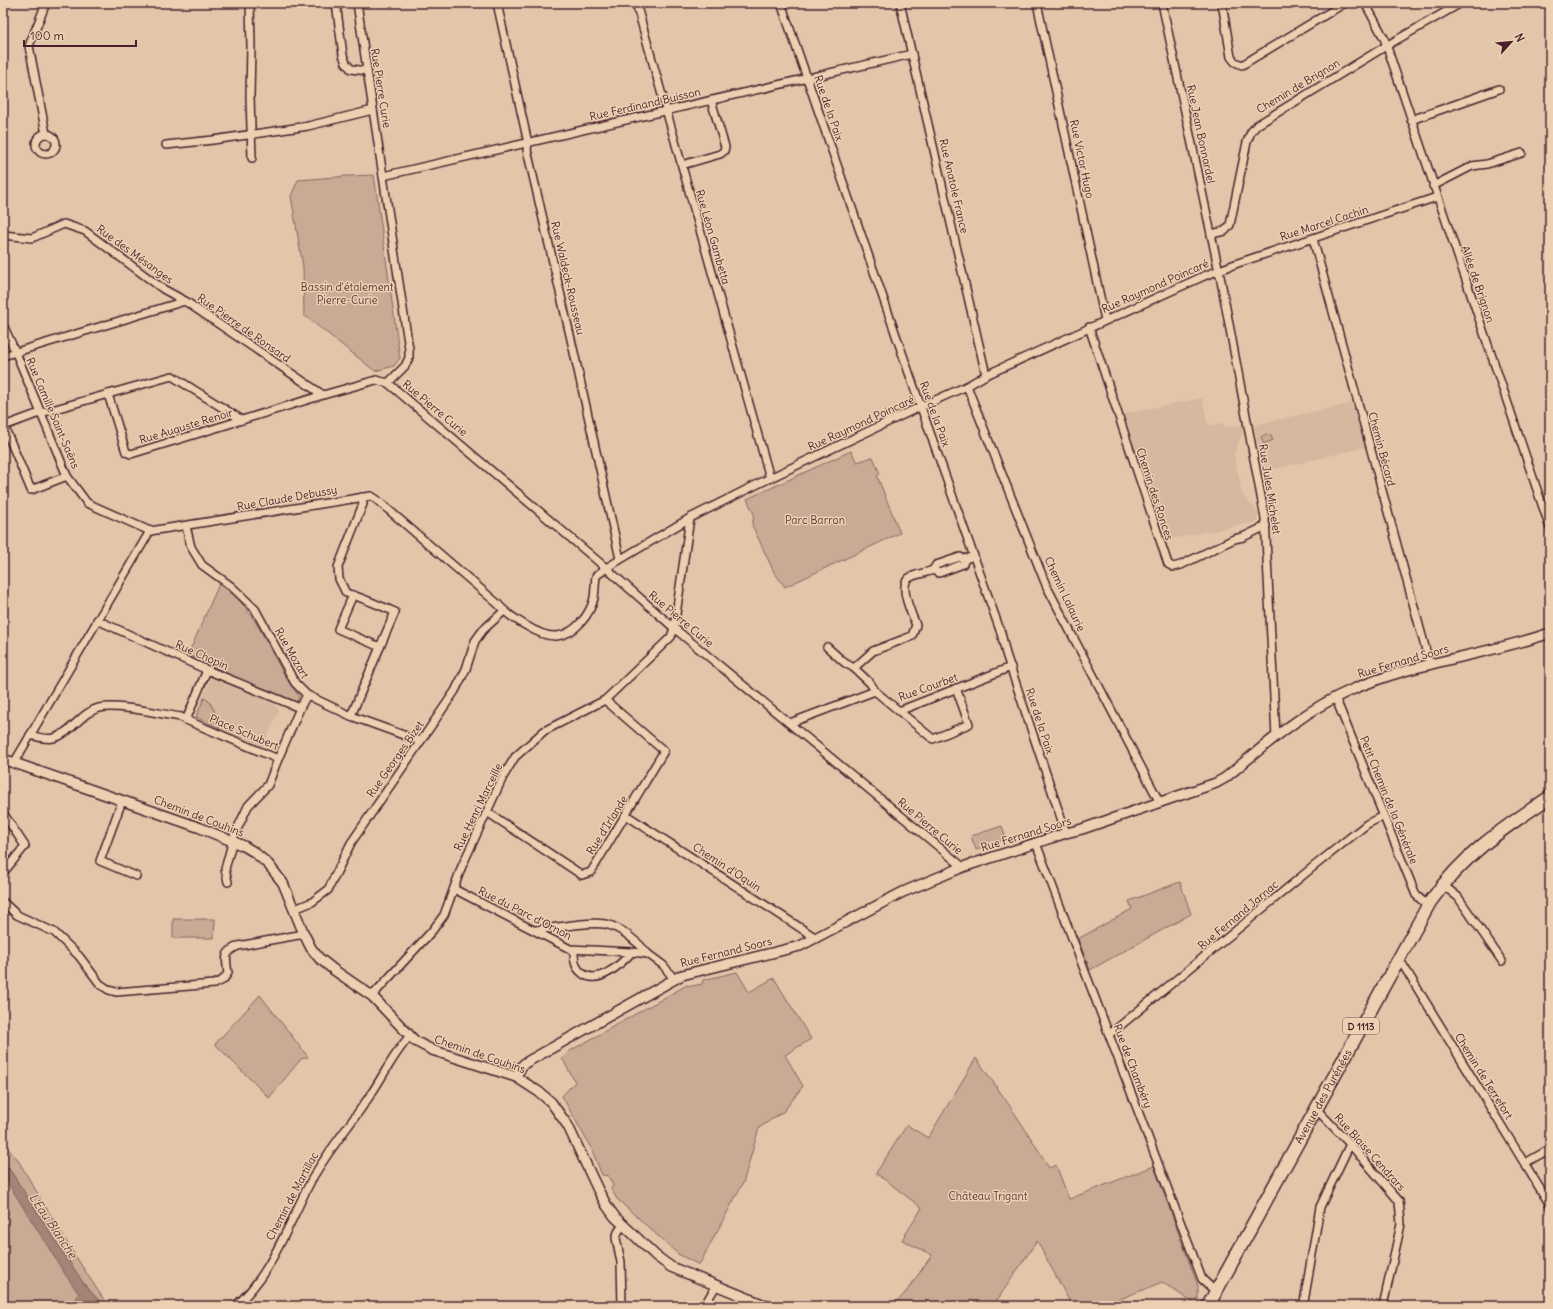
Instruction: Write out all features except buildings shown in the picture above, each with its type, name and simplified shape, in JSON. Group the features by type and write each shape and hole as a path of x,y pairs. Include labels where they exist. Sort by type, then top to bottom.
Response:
{"main road":[{"name":"Avenue des Pyrénées","path":"1208,1306 1428,906 1443,885 1468,858 1491,837 1550,797"}],"street":[{"path":"46,3 29,46 46,134"},
{"path":"250,3 250,97 252,158"},
{"path":"336,3 343,55 346,63 351,69 367,71"},
{"name":"Rue Pierre Curie","path":"357,3 409,348 409,358 405,366 388,383"},
{"name":"Rue Waldeck-Rousseau","path":"497,3 528,143 527,150 620,559"},
{"name":"Rue Léon Gambetta","path":"636,3 770,478"},
{"name":"Rue de la Paix","path":"780,3 1001,633 1066,833"},
{"name":"Rue Anatole France","path":"900,3 986,375"},
{"name":"Rue Victor Hugo","path":"1037,3 1105,320"},
{"name":"Rue Jean Bonnardel","path":"1162,3 1218,270"},
{"path":"1223,3 1231,57 1235,62 1242,65 1345,3"},
{"name":"Allée de Brignon","path":"1365,3 1386,46 1550,528"},
{"name":"Chemin de Brignon","path":"1211,234 1225,231 1230,225 1247,142 1251,132 1257,124 1386,46 1461,3"},
{"name":"Rue Ferdinand Buisson","path":"383,176 912,54"},
{"path":"1411,120 1499,89"},
{"path":"682,165 720,154 724,151 725,147 711,100"},
{"path":"166,146 308,126 373,110"},
{"path":"1433,186 1472,166 1487,164 1522,153"},
{"name":"Rue Marcel Cachin","path":"1218,270 1437,197"},
{"name":"Rue des Mésanges","path":"3,235 32,238 64,224 85,231 163,289 185,301"},
{"name":"Chemin Bécard","path":"1313,239 1430,665"},
{"name":"Rue Raymond Poincaré","path":"606,568 690,518 770,478 1089,327 1218,270"},
{"name":"Rue Jules Michelet","path":"1218,270 1266,526 1276,737"},
{"name":"Rue Pierre de Ronsard","path":"3,356 185,301 323,395"},
{"name":"Rue Camille Saint-Saëns","path":"3,326 42,413 67,476 87,503 150,531"},
{"name":"Chemin des Ronces","path":"1089,327 1168,564 1173,566 1181,565 1234,539 1266,526"},
{"name":"Rue Auguste Renoir","path":"67,476 31,490 4,426 42,413 172,376 242,420"},
{"name":"Rue Pierre Curie","path":"323,395 376,380 388,383 606,568 674,628 963,867"},
{"name":"Chemin Lalaurie","path":"967,386 1046,585 1160,803"},
{"name":"Rue Auguste Renoir","path":"108,394 126,452 131,454 323,395"},
{"name":"Rue Claude Debussy","path":"150,531 371,496 498,604 504,611 532,629 544,634 557,636 580,624 588,612 594,598 596,576 606,568"},
{"path":"351,716 396,612 346,593 339,579 338,567 362,504 362,497"},
{"path":"674,628 690,518"},
{"name":"Rue Mozart","path":"186,526 191,547 202,565 231,586 255,609 295,683 307,695 351,716 420,741"},
{"path":"14,763 150,531"},
{"path":"854,668 873,652 912,636 916,625 905,594 905,585 909,579 933,570 939,573 963,564 965,559 974,556"},
{"path":"353,595 338,629 380,647"},
{"name":"Rue Georges Bizet","path":"294,909 312,902 328,890 350,843 455,691 466,669 472,648 479,635 504,611"},
{"name":"Rue Chopin","path":"97,620 207,670 300,708"},
{"name":"Rue Henri Marceille","path":"372,996 436,926 444,915 462,866 503,776 515,757 544,731 605,700 671,637 674,628"},
{"name":"Rue Fernand Soors","path":"516,1077 521,1067 525,1063 674,979 698,970 795,948 894,896 963,867 1066,833 1082,830 1222,780 1304,716 1335,697 1374,680 1525,641 1550,633"},
{"name":"Rue Courbet","path":"827,647 845,663 854,668 870,683 875,690 899,711 1011,667"},
{"path":"186,720 207,670"},
{"path":"899,711 934,739 969,724 956,688"},
{"path":"790,723 875,690"},
{"name":"Place Schubert","path":"30,735 53,738 67,731 85,714 98,708 112,707 181,717 278,759 307,695"},
{"name":"Petit Chemin de la Générale","path":"1335,697 1416,894 1428,906"},
{"name":"Rue d'Irlande","path":"487,812 582,874 591,872 664,751 605,700"},
{"name":"Chemin de Couhins","path":"3,759 198,827 234,841 254,852 268,864 283,883 304,934 311,948 319,958 372,996 410,1036 420,1044 432,1050 516,1077 539,1092 560,1113 568,1126 604,1202 610,1211 656,1256 671,1267 767,1306"},
{"path":"228,882 225,869 234,841 234,836 248,806 268,785 278,759"},
{"path":"122,801 100,860 136,876"},
{"path":"3,813 25,846 3,873"},
{"name":"Chemin d'Oquin","path":"626,815 816,938"},
{"name":"Rue Fernand Jarnac","path":"1109,1034 1367,824 1383,816"},
{"name":"Rue de Chambéry","path":"1036,843 1202,1280 1216,1292"},
{"path":"1443,885 1458,897 1502,962"},
{"name":"Rue du Parc d'Ornon","path":"454,889 574,950 648,954"},
{"path":"3,902 17,915 54,932 80,956 100,984 109,990 116,992 214,984 223,980 228,973 225,957 229,950 238,946 304,934"},
{"path":"536,930 590,924 606,924 618,929 630,937 648,954 663,965 674,979"},
{"path":"574,950 575,961 578,969 584,974 592,977 603,975 626,959 632,952"},
{"name":"Chemin de Terrefort","path":"1397,960 1403,965 1550,1205"},
{"name":"Chemin de Martillac","path":"237,1306 256,1284 269,1264 325,1157 358,1114 401,1046 410,1036"},
{"name":"Rue Blaise Cendrars","path":"1314,1111 1320,1114 1350,1144 1399,1201 1402,1224 1383,1306"},
{"path":"1302,1306 1304,1302 1320,1207 1350,1144"},
{"path":"1525,1163 1550,1149"},
{"path":"622,1306 621,1262 616,1238 623,1225"},
{"path":"704,1306 716,1286"}],"shaded area":[{"path":"1202,398 1208,426 1223,423 1224,428 1244,424 1244,429 1234,454 1242,494 1259,514 1256,522 1166,540 1123,414"},
{"path":"1353,403 1365,447 1263,472 1254,425"},
{"path":"212,676 273,702 279,711 262,747 194,718"},
{"path":"3,1161 84,1284 104,1306 72,1306 79,1294 3,1175"}],"green space":[{"name":"Bassin d'étalement Pierre-Curie","path":"374,175 400,358 394,366 375,371 304,315 303,267 291,196 298,180"},
{"path":"1266,434 1270,435 1273,440 1264,444 1261,437"},
{"name":"Parc Barron","path":"851,451 857,462 873,457 880,474 877,476 900,533 785,587 774,572 752,525 754,514 747,499"},
{"path":"219,584 233,594 255,621 280,667 299,696 296,705 188,655"},
{"path":"204,698 209,701 221,723 219,728 196,717"},
{"path":"1002,826 1006,839 976,850 971,836"},
{"path":"1180,882 1191,914 1090,970 1078,939 1132,909 1129,901"},
{"path":"173,919 215,919 214,938 173,938"},
{"path":"737,972 749,992 774,978 811,1039 785,1055 803,1086 784,1111 759,1128 743,1183 699,1265 678,1254 617,1199 611,1189 613,1185 608,1176 602,1175 591,1148 562,1096 575,1082 562,1058 568,1052 687,985 692,986 702,984 703,980"},
{"path":"260,995 308,1057 301,1059 269,1098 215,1044"},
{"name":"Château Trigant","path":"976,1058 1014,1112 1049,1168 1056,1165 1069,1199 1154,1166 1198,1286 1198,1301 1196,1305 1162,1282 1103,1306 1072,1306 1037,1241 993,1306 893,1306 906,1292 932,1255 902,1240 922,1208 876,1173 907,1125 928,1138"},
{"path":"3,1144 16,1157 72,1251 108,1306 3,1306"}],"water label":[{"name":"L'Eau Blanche","path":"53,1226"}]}
